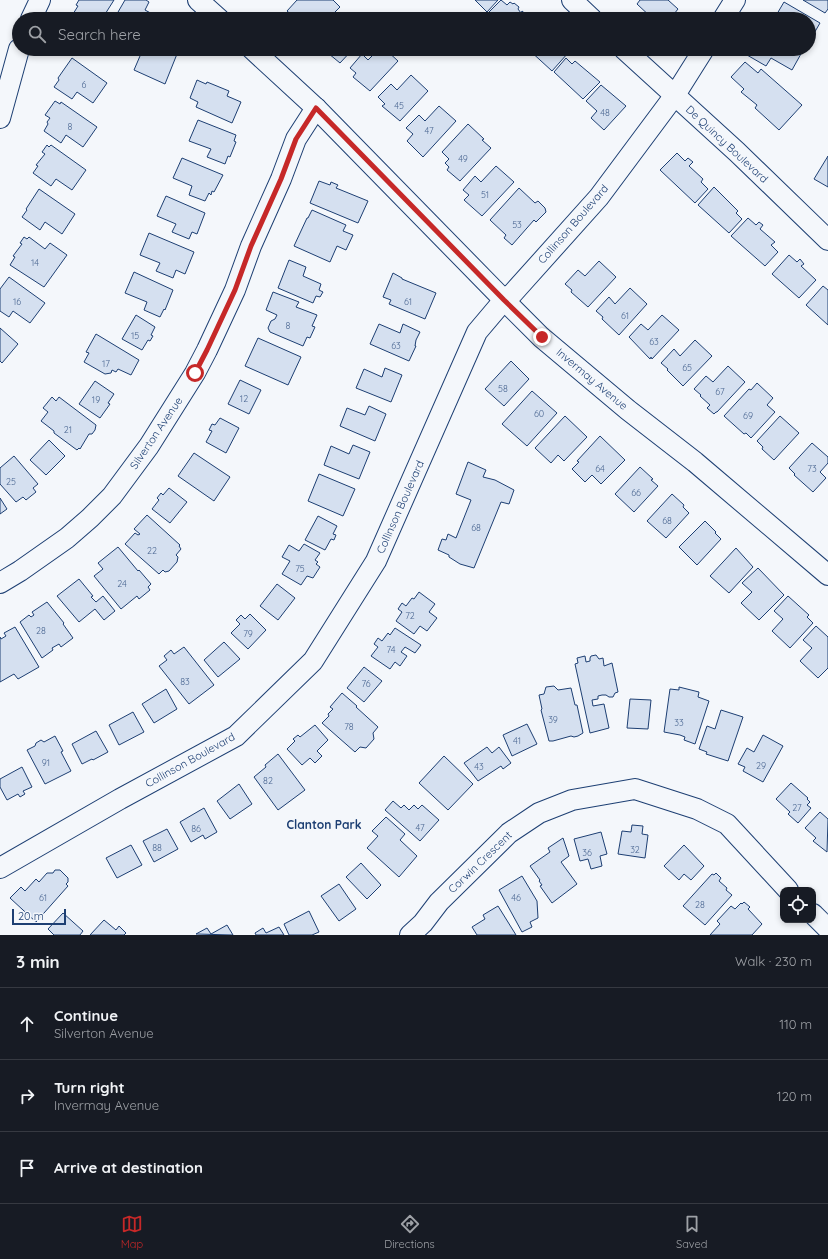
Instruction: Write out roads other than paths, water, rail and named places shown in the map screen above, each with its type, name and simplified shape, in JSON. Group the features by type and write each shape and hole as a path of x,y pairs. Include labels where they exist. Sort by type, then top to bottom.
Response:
{"street":[{"path":"34,12 40,0"},
{"path":"198,0 211,12"},
{"path":"572,0 585,12"},
{"path":"727,12 735,0"},
{"path":"0,118 17,56"},
{"name":"Invermay Avenue","path":"260,56 316,108 547,342 628,410 695,462 828,575"},
{"name":"De Quincy Boulevard","path":"632,56 737,152 828,240"},
{"name":"Collinson Boulevard","path":"0,868 120,799 236,736 313,661 376,561 477,332 504,300 513,293 599,197 675,95 700,56"},
{"name":"Silverton Avenue","path":"0,583 20,571 66,538 90,518 112,496 149,446 195,373 207,350 235,290 251,246 281,179 296,139 316,108"},
{"name":"Corwin Crescent","path":"410,935 423,923 439,902 510,833 539,813 572,800 635,789 697,809 727,824 785,887"},
{"path":"816,917 828,929"}],"district":[{"name":"Clanton Park","path":"324,825"}]}
